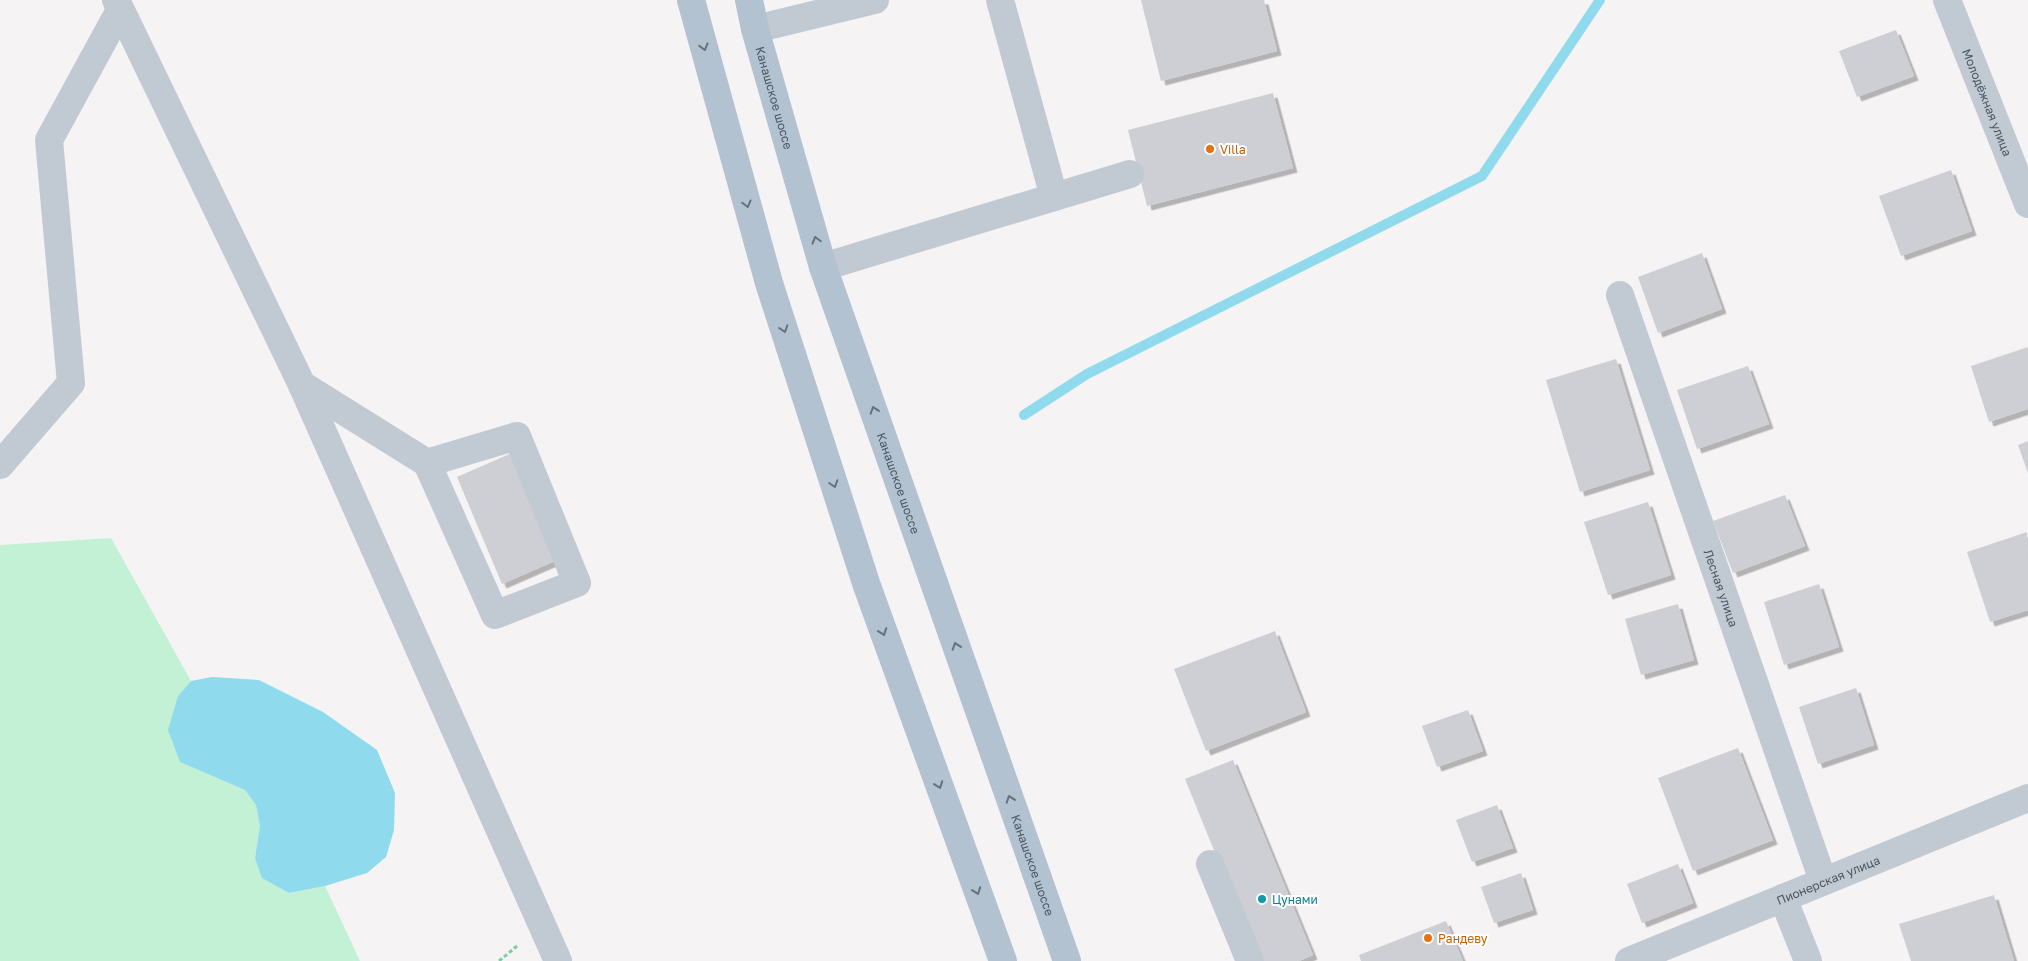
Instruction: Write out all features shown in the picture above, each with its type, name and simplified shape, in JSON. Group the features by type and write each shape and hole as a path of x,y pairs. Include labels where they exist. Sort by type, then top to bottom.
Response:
{"main road":[{"path":"691,0 769,283 867,586 1003,961"},
{"name":"Канашское шоссе","path":"749,0 755,29 823,267 1067,961"}],"street":[{"path":"755,29 875,0"},
{"path":"1000,0 1054,197"},
{"name":"Молодёжная улица","path":"1947,0 2028,204"},
{"path":"118,5 302,384 558,961"},
{"path":"0,466 71,383 48,140 118,5"},
{"path":"823,267 1130,174"},
{"name":"Лесная улица","path":"1620,295 1823,881"},
{"path":"302,384 427,464 495,615 577,583 517,436 427,464"},
{"name":"Пионерская улица","path":"1628,961 2028,798"},
{"path":"1210,864 1250,961"},
{"path":"1783,898 1808,961"}],"green space":[{"path":"111,538 191,681 178,696 180,762 245,790 256,805 260,826 255,858 289,893 325,886 360,961 0,961 0,545"}],"water":[{"path":"212,677 259,680 323,712 377,750 395,793 394,830 386,857 367,873 325,886 289,893 262,878 255,858 260,826 256,805 245,790 180,762 168,730 178,696 191,681"}],"building":[{"path":"1141,0 1264,0 1277,51 1161,81"},
{"path":"1896,30 1914,76 1857,97 1839,51"},
{"name":"Villa","path":"1273,93 1293,168 1147,206 1128,130"},
{"path":"1951,170 1972,231 1901,256 1879,196"},
{"path":"1702,253 1722,309 1658,333 1638,277"},
{"path":"2028,347 2028,409 1989,422 1971,366"},
{"path":"1616,359 1650,470 1580,492 1546,380"},
{"path":"1748,366 1769,424 1697,449 1677,390"},
{"path":"2028,441 2028,473 2018,445"},
{"path":"512,453 557,560 502,584 457,477"},
{"path":"1785,495 1805,546 1733,573 1713,521"},
{"path":"1648,502 1671,575 1608,595 1584,522"},
{"path":"2027,532 2028,610 1990,622 1967,552"},
{"path":"1819,584 1839,647 1784,665 1764,602"},
{"path":"1678,604 1694,660 1641,675 1625,619"},
{"path":"1275,631 1306,712 1206,751 1174,669"},
{"path":"1856,688 1874,745 1818,764 1799,707"},
{"path":"1468,710 1483,751 1437,767 1422,726"},
{"path":"1738,748 1773,840 1693,871 1658,778"},
{"name":"Цунами","path":"1233,760 1313,955 1299,961 1259,961 1185,779"},
{"path":"1497,805 1513,848 1472,862 1456,820"},
{"path":"1678,864 1693,903 1642,923 1627,884"},
{"path":"1521,873 1533,910 1494,923 1481,887"},
{"path":"1994,895 2014,961 1911,961 1899,924"},
{"name":"Рандеву","path":"1446,921 1463,961 1361,961 1359,955"}],"waterway":[{"path":"1024,415 1087,374 1482,176 1600,0"}],"place":[{"name":"Villa","path":"1210,149"},
{"name":"Цунами","path":"1262,899"},
{"name":"Рандеву","path":"1428,938"}]}
